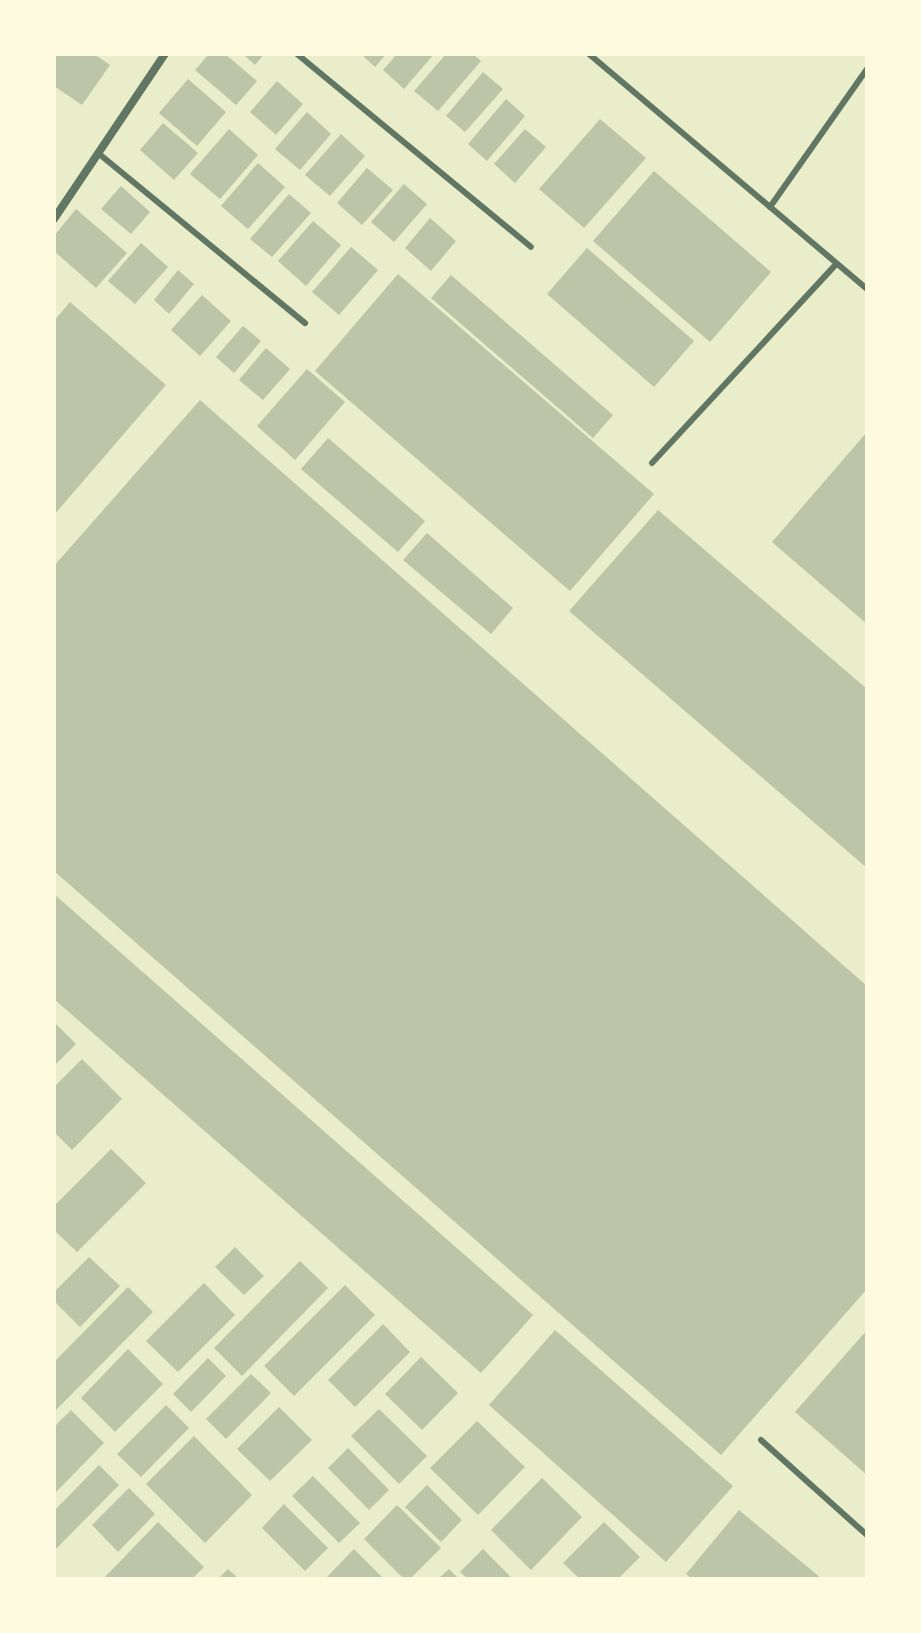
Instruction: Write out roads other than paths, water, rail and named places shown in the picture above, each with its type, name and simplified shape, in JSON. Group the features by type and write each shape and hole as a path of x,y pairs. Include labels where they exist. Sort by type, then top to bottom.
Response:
{"street":[{"path":"54,219 165,54"}],"lane":[{"path":"297,54 531,247"},
{"path":"589,54 867,289"},
{"path":"770,207 867,69"},
{"path":"98,153 305,323"},
{"path":"652,463 836,264"},
{"path":"761,1440 867,1535"}]}
